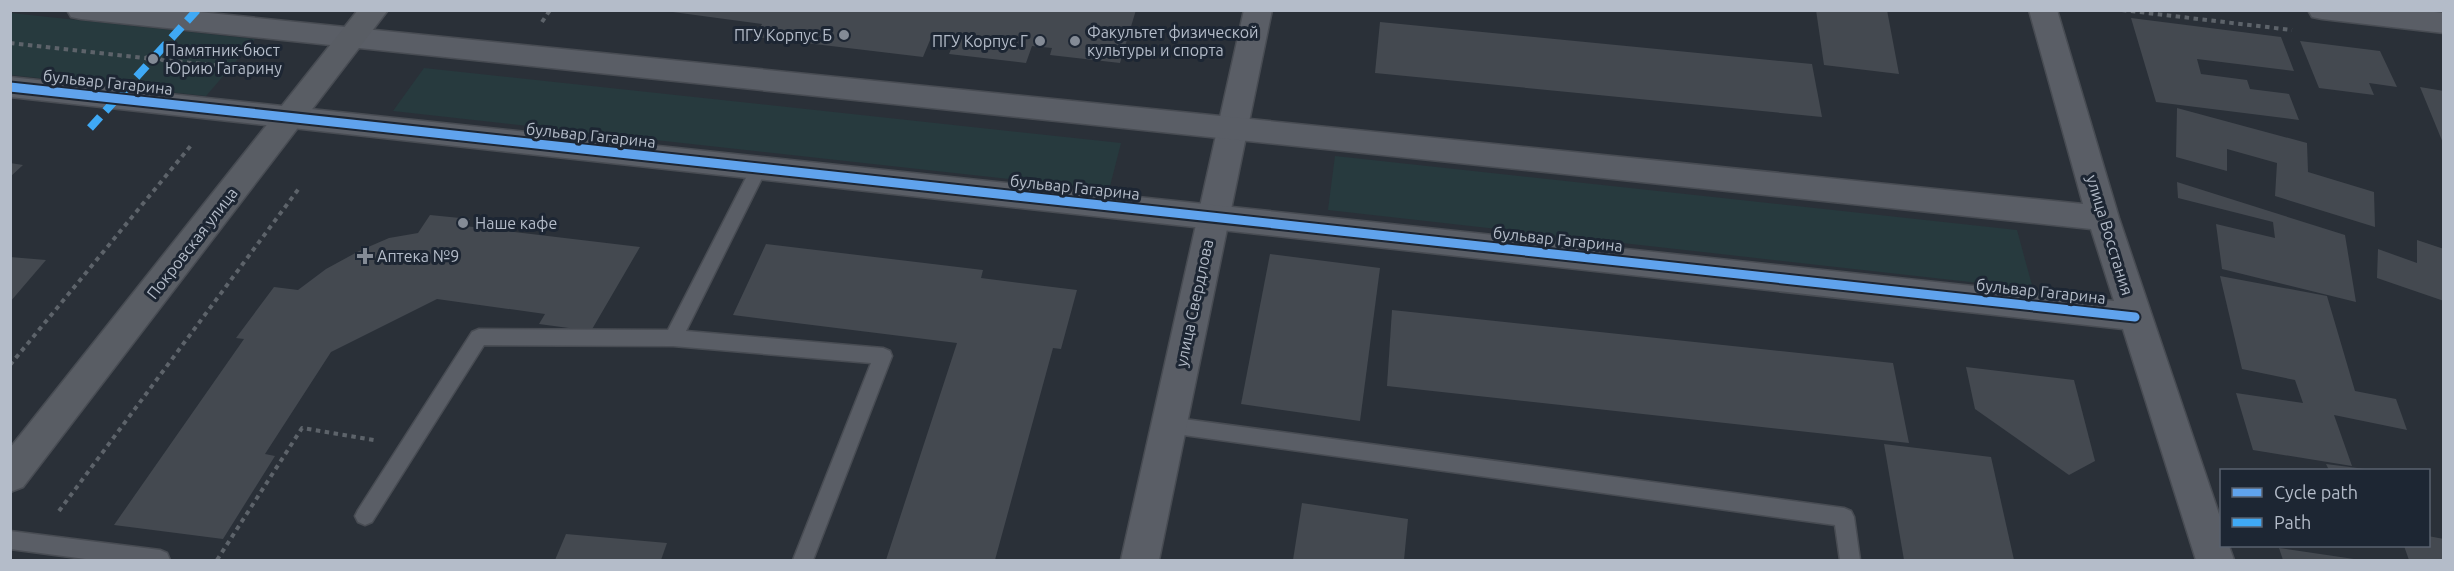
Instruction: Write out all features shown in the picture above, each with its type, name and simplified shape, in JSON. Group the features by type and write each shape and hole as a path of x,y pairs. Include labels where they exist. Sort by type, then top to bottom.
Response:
{"main road":[{"name":"Покровская улица","path":"10,476 374,10"}],"street":[{"path":"81,10 2103,218"},
{"name":"улица Свердлова","path":"1140,561 1258,10"},
{"name":"улица Восстания","path":"2043,10 2103,218 2214,561"},
{"path":"2322,10 2444,23"},
{"name":"бульвар Гагарина","path":"10,87 2135,317"}],"lane":[{"path":"673,338 759,168"},
{"path":"365,516 479,337 673,338 883,356 803,561"},
{"path":"1168,425 1844,516 1850,561"},
{"path":"10,540 160,561"}],"path":[{"path":"2122,10 2301,31"},
{"path":"10,44 145,58 150,62 162,60 254,69"},
{"path":"10,365 195,140"},
{"path":"35,544 300,187"},
{"path":"217,561 302,428 409,445"}],"green space":[{"path":"11,13 255,39 206,96 11,75"},
{"path":"424,68 1121,143 1109,190 393,111"},
{"path":"1335,156 2017,230 2033,289 1328,210"}],"building":[{"path":"658,10 1136,10 1120,63 1050,55 1052,48 1032,46 1026,63 949,54 957,36 933,33 923,57 755,37 762,24"},
{"path":"1816,10 1887,10 1899,74 1824,65"},
{"path":"2131,18 2281,37 2294,71 2197,59 2201,74 2247,80 2250,89 2289,94 2299,120 2156,102"},
{"path":"1380,22 1812,64 1822,117 1375,73"},
{"path":"2300,41 2380,51 2397,87 2369,83 2374,95 2319,88"},
{"path":"2420,87 2444,91 2444,143 2443,143"},
{"path":"2177,108 2307,143 2308,172 2374,192 2375,227 2275,196 2277,163 2227,149 2227,171 2176,157"},
{"path":"10,163 23,165 10,177"},
{"path":"2177,182 2345,235 2356,302 2222,269 2216,224 2275,238 2273,222 2178,198"},
{"path":"430,215 470,219 465,226 640,247 591,331 539,324 545,314 437,299 331,352 265,454 275,456 223,539 114,525 244,339 236,338 274,287 298,290 326,269 359,251 389,238 418,233"},
{"path":"2417,240 2444,249 2444,301 2377,278 2378,249 2417,263"},
{"path":"766,244 983,270 981,278 1077,290 1061,349 1053,348 995,560 886,560 957,343 733,315"},
{"path":"1270,254 1380,268 1360,421 1241,404"},
{"path":"10,257 46,260 10,302"},
{"path":"2220,276 2327,296 2355,391 2396,399 2407,430 2334,415 2352,466 2253,450 2236,393 2303,403 2295,380 2242,369"},
{"path":"1392,310 1893,363 1909,443 1387,386"},
{"path":"1966,367 2074,380 2095,461 2069,475 1975,409"},
{"path":"1884,444 1991,457 2014,560 1904,560"},
{"path":"2326,464 2365,469 2328,469"},
{"path":"1302,503 1408,519 1404,560 1293,560"},
{"path":"566,534 667,543 661,560 555,560"},
{"path":"2430,536 2444,539 2444,560 2409,560 2404,547 2430,547"},
{"path":"2279,548 2354,559 2354,560 2283,560"}],"marked path":[{"path":"156,55 197,10"},
{"path":"90,128 150,62"}],"cycle path":[{"path":"10,87 2135,317"}],"place":[{"name":"ПГУ Корпус Б","path":"844,35"},
{"name":"ПГУ Корпус Г","path":"1040,41"},
{"name":"Факультет физической культуры и спорта","path":"1075,41"},
{"name":"Памятник-бюст Юрию Гагарину","path":"153,59"},
{"name":"Наше кафе","path":"463,223"},
{"name":"Аптекa №9","path":"365,256"}]}
